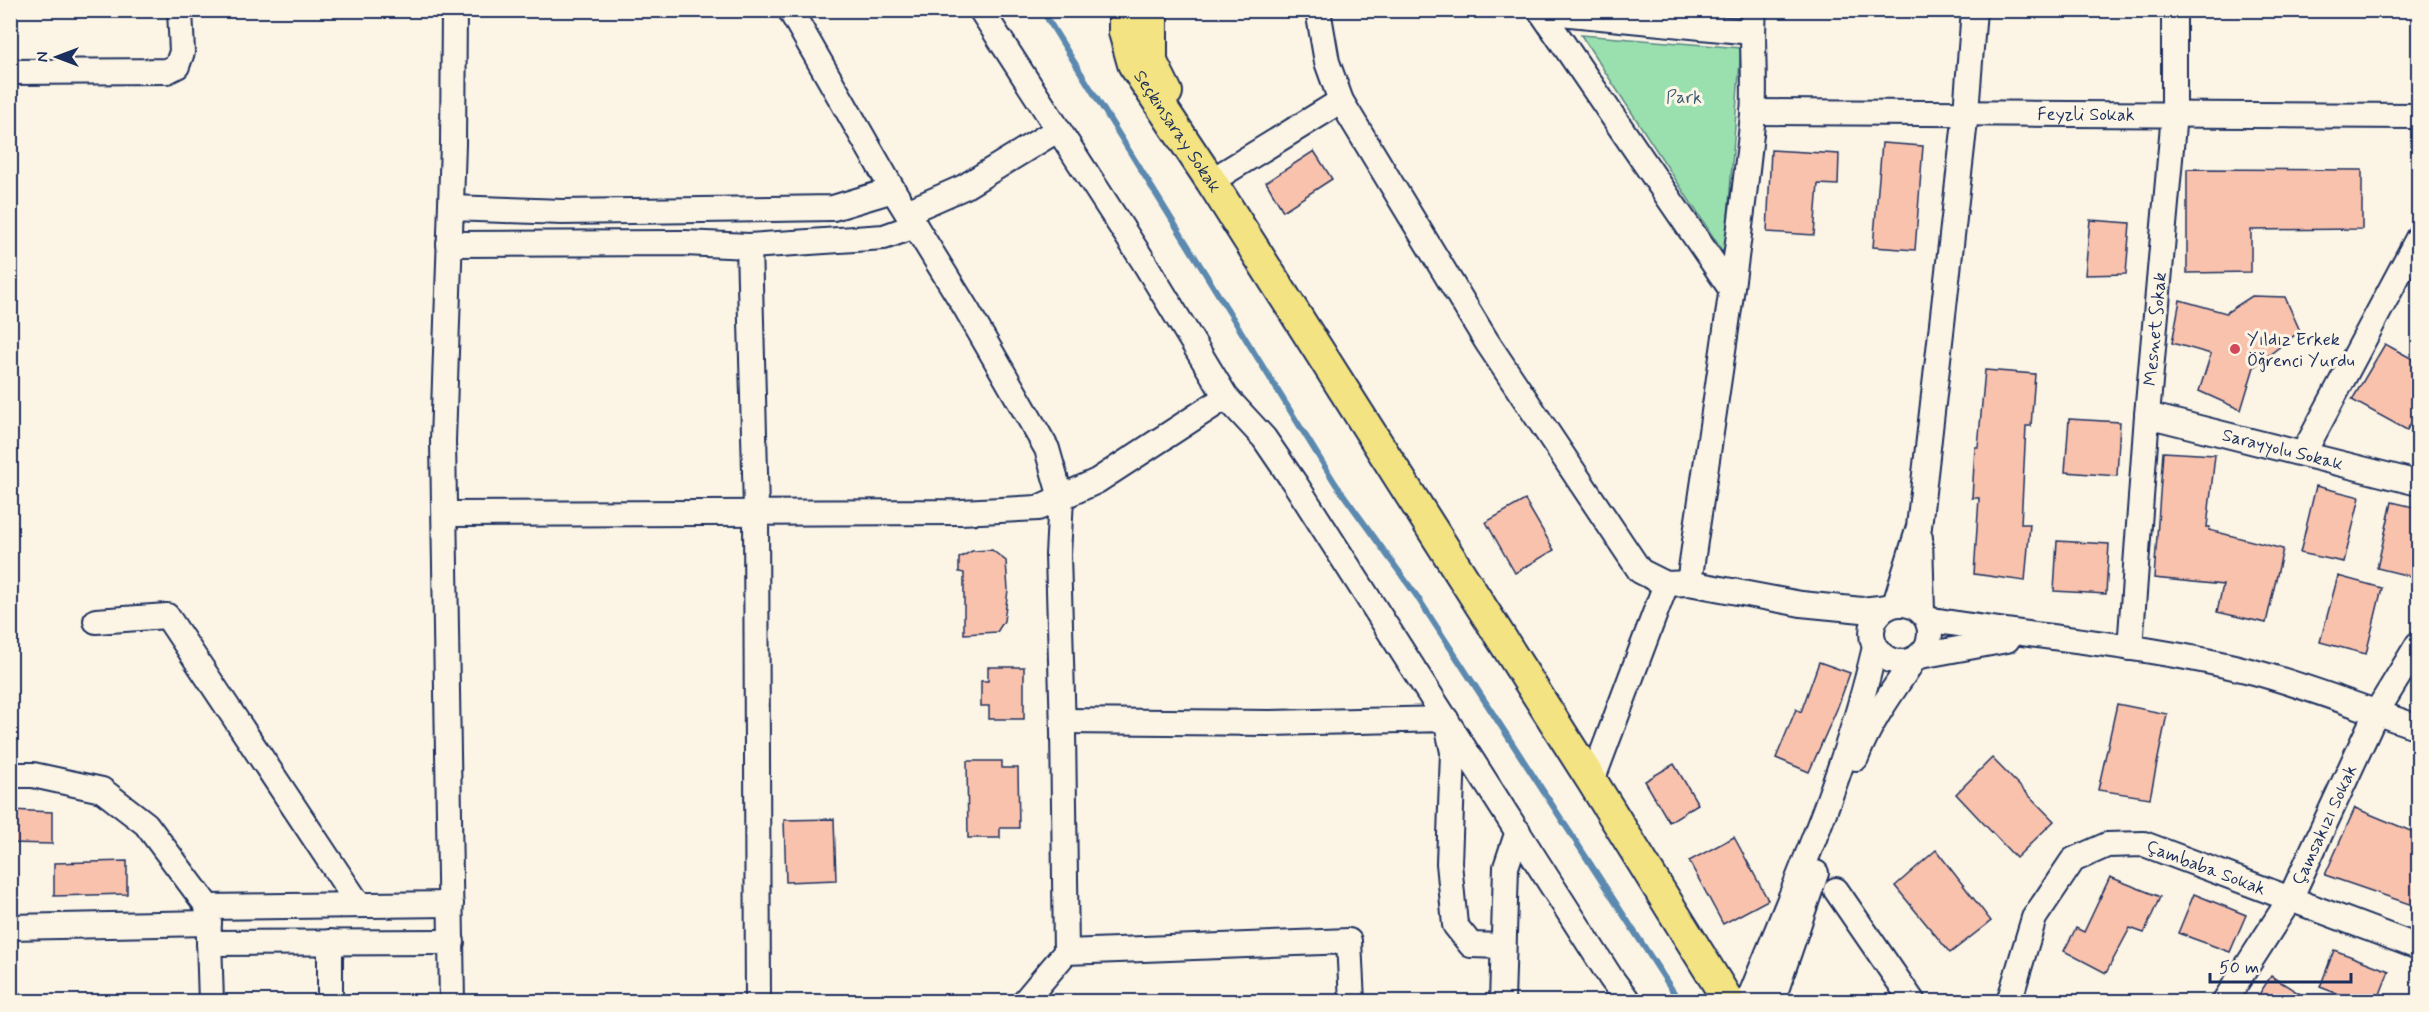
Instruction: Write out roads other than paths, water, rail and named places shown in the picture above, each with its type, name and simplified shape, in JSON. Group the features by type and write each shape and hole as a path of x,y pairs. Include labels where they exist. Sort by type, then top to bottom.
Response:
{"main road":[{"name":"Seçkinsaray Sokak","path":"1124,10 1124,32 1133,64 1211,181"},
{"name":"Seçkinsaray Sokak","path":"1152,10 1152,62 1211,181"},
{"path":"1211,181 1592,781 1729,1002"}],"street":[{"path":"10,72 167,71 177,66 182,52 180,10"},
{"path":"452,1002 443,441 451,207 454,10"},
{"path":"790,10 893,190 967,310 1047,449 1061,498 1058,555 1066,952 1024,1002"},
{"path":"981,10 1144,262 1226,398 1264,438 1277,457 1611,978 1629,1002"},
{"path":"1318,10 1327,62 1341,101 1487,342 1640,572 1677,584 1801,604 1862,610 1891,605 1909,605 1924,615 2033,636 2130,648 2253,672 2315,690 2418,727"},
{"path":"1772,1002 1862,744 1885,702 1916,658 1926,650 1931,634 1924,615 1919,527 1966,112 1974,10"},
{"name":"Mesnet Sokak","path":"2130,648 2147,415 2174,114 2174,10"},
{"path":"1540,11 1753,21 1753,112 1731,289 1677,584 1592,781"},
{"path":"1540,11 1731,289"},
{"path":"1211,181 1341,101"},
{"name":"Feyzli Sokak","path":"1753,112 2418,117"},
{"path":"449,244 684,243 749,246 884,237 1057,130"},
{"path":"451,207 562,212 833,208 893,190"},
{"path":"2303,454 2418,238"},
{"path":"749,246 756,514 758,1002"},
{"path":"445,514 962,513 1038,508 1097,481 1226,398"},
{"name":"Sarayyolu Sokak","path":"2147,415 2418,483"},
{"path":"1748,1002 1832,795 1868,680 1875,620 1891,605 1919,527"},
{"path":"1801,604 1846,621 1874,643 1885,658 1891,661 1906,663 1943,650 2033,636"},
{"path":"96,621 167,616 359,906"},
{"name":"Çamsakızı Sokak","path":"2224,1002 2290,898 2376,713 2418,644"},
{"path":"1063,721 1270,723 1446,719"},
{"path":"1446,719 1453,752 1449,863 1455,925 1471,945 1502,946"},
{"path":"10,775 33,775 102,790 146,824 209,924 211,1002"},
{"path":"1502,1002 1506,867 1518,831"},
{"name":"Çambaba Sokak","path":"2008,1002 2034,918 2073,860 2107,845 2144,844 2418,947"},
{"path":"1836,890 1913,1002"},
{"path":"10,927 209,924 359,906 451,904"},
{"path":"209,924 330,942 452,942"},
{"path":"1066,952 1349,941 1352,1002"},
{"path":"330,942 330,1002"}],"waterway":[{"path":"1042,10 1335,483 1416,595 1680,1002"}],"place":[{"name":"Yıldız Erkek Öğrenci Yurdu","path":"2235,349"}],"park label":[{"name":"Park","path":"1684,97"}]}
